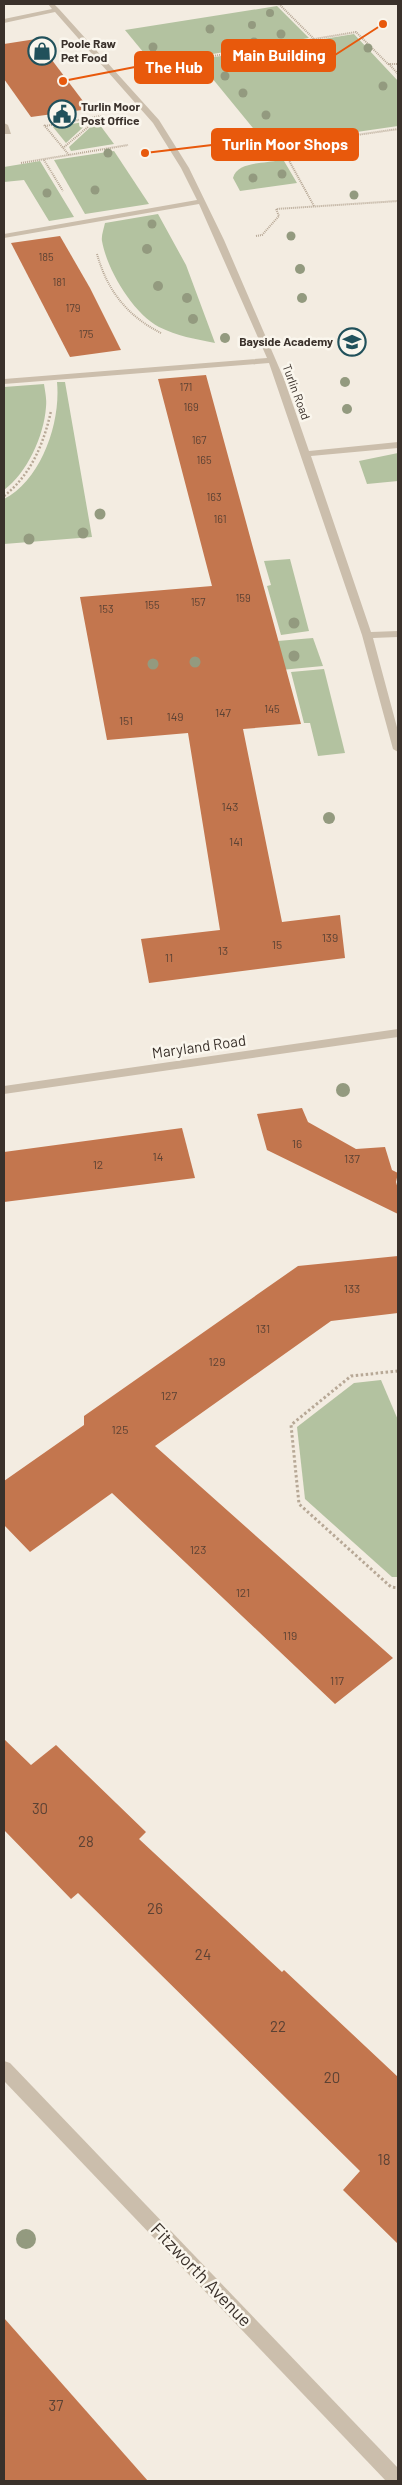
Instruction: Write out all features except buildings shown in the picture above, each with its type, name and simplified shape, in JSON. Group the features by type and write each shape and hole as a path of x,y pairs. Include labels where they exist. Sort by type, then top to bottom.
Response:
{"street":[{"path":"4,21 54,7"},
{"name":"Turlin Road","path":"54,7 156,122 185,168 220,240 271,360 305,454 367,635 398,749"},
{"path":"4,125 8,132 4,132"},
{"path":"4,236 200,202"},
{"path":"4,382 271,360"},
{"path":"305,454 398,445"},
{"path":"367,635 398,634"},
{"name":"Maryland Road","path":"4,1090 398,1033"},
{"name":"Fitzworth Avenue","path":"4,2069 398,2481"}],"path":[{"path":"279,4 314,39"},
{"path":"112,72 356,32 398,74"},
{"path":"388,64 398,64"},
{"path":"44,126 101,116 63,148"},
{"path":"41,121 69,155"},
{"path":"314,206 281,146 398,129"},
{"path":"20,163 166,138"},
{"path":"220,240 262,235 279,216 276,209 398,201"},
{"path":"99,218 95,229 94,243 99,265 116,298 134,318 164,334"},
{"path":"4,496 16,486 31,464 44,438 52,408 49,378"},
{"path":"398,1371 351,1376 292,1425 299,1504 391,1587 398,1588"}],"green space":[{"path":"277,6 309,38 153,64 125,30"},
{"path":"354,34 398,81 398,126 274,144 297,183 240,191 233,178 240,169 253,164 279,160 212,78 173,79 166,77 154,67"},
{"path":"90,121 66,143 53,127"},
{"path":"97,121 114,144 71,151 69,147"},
{"path":"114,151 149,204 85,214 54,160"},
{"path":"40,161 74,217 49,221 24,180 4,182 4,167"},
{"path":"158,214 186,265 215,343 173,333 149,320 140,312 123,290 109,265 102,241 105,223"},
{"path":"57,382 65,382 92,537 4,544 4,499 17,490 28,478 46,449 56,415"},
{"path":"44,384 46,398 45,418 38,442 20,474 4,490 4,387"},
{"path":"398,453 398,481 367,484 359,461"},
{"path":"290,559 309,631 281,635 267,586 271,585 264,561"},
{"path":"313,638 323,666 108,686 103,656"},
{"path":"324,669 345,753 318,756 310,723 304,723 291,672"},
{"path":"381,1380 398,1420 398,1577 392,1577 305,1499 297,1427 354,1383"}],"place":[{"name":"Main Building","path":"383,24"},
{"name":"Poole Raw Pet Food","path":"42,51"},
{"name":"The Hub","path":"63,81"},
{"name":"Turlin Moor Post Office","path":"62,114"},
{"name":"Turlin Moor Shops","path":"145,153"},
{"name":"Bayside Academy","path":"352,342"}]}
